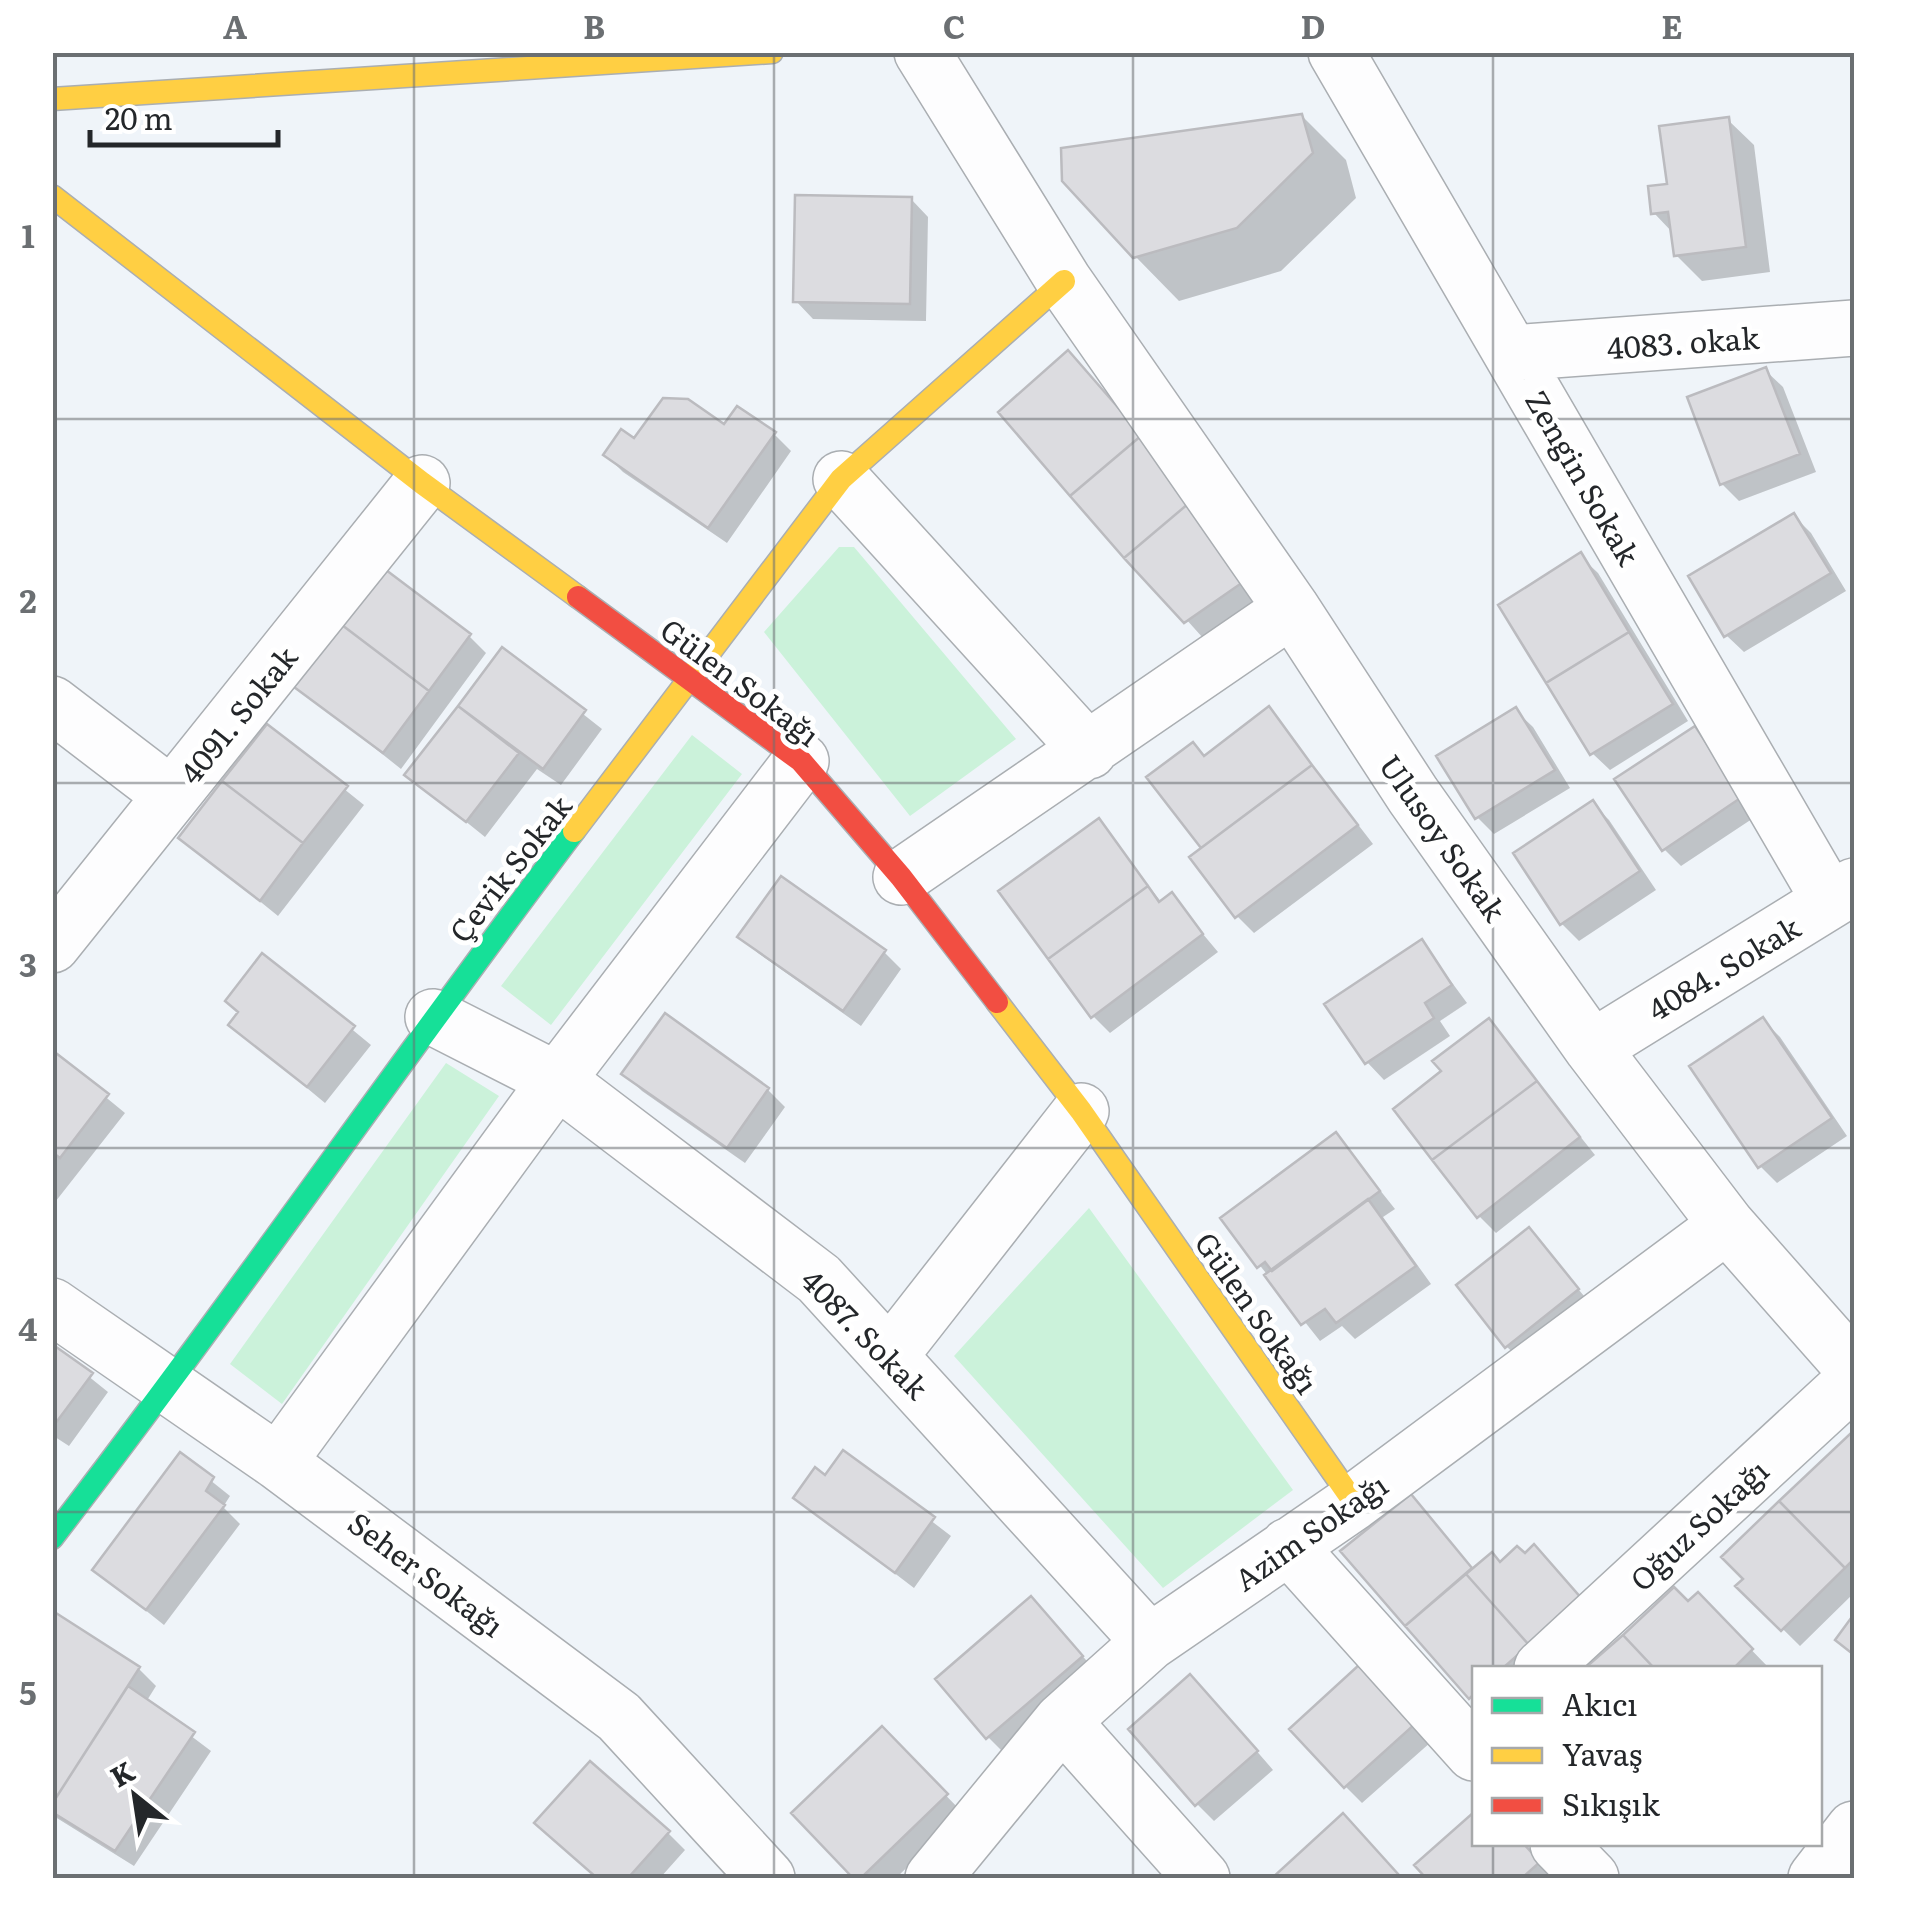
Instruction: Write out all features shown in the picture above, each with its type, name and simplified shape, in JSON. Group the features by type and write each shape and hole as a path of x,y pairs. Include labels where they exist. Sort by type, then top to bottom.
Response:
{"street":[{"path":"52,98 772,52"},
{"name":"Ulusoy Sokak","path":"922,52 1064,281 1292,609 1413,795 1592,1048 1727,1225 1854,1369"},
{"name":"Zengin Sokak","path":"1336,52 1512,353 1842,894"},
{"name":"Gülen Sokağı","path":"52,196 422,483 801,762 900,877 1081,1111 1354,1502"},
{"name":"Çevik Sokak","path":"52,1538 169,1387 433,1017 841,479 1064,281"},
{"name":"4083. okak","path":"1512,353 1854,328"},
{"path":"841,479 1089,751"},
{"name":"4091. Sokak","path":"52,945 422,483"},
{"path":"900,877 1292,609"},
{"path":"52,704 172,795"},
{"path":"278,1462 556,1080 801,762"},
{"name":"4084. Sokak","path":"1592,1048 1842,894"},
{"name":"4087. Sokak","path":"433,1017 556,1080 819,1279 1150,1642"},
{"path":"891,1354 1081,1111"},
{"name":"Azim Sokağı","path":"933,1878 1062,1721 1150,1642 1354,1502 1727,1225"},
{"name":"Seher Sokağı","path":"52,1306 278,1462 618,1717 743,1870"},
{"name":"Oğuz Sokağı","path":"1544,1666 1854,1380"},
{"path":"1288,1546 1471,1742"},
{"path":"1062,1721 1202,1878"},
{"path":"1816,1878 1854,1830"},
{"path":"1560,1846 1591,1878"}],"green space":[{"path":"839,547 854,547 1016,739 910,816 764,632"},
{"path":"692,735 742,774 551,1025 501,986"},
{"path":"446,1063 499,1096 282,1404 230,1364"},
{"path":"1089,1208 1293,1490 1163,1588 954,1356"}],"building":[{"path":"1302,114 1313,153 1237,228 1133,258 1062,181 1061,148"},
{"path":"1729,117 1746,247 1674,256 1668,212 1651,214 1648,186 1667,184 1659,126"},
{"path":"795,195 912,197 910,304 793,302"},
{"path":"1068,350 1142,435 1070,496 998,412"},
{"path":"1766,367 1800,454 1720,485 1687,397"},
{"path":"663,398 688,399 724,424 737,406 776,432 708,528 603,455 621,429 634,438"},
{"path":"1142,435 1195,498 1124,558 1070,496"},
{"path":"1195,498 1246,580 1184,623 1124,558"},
{"path":"1794,513 1831,573 1724,637 1688,576"},
{"path":"1581,552 1629,632 1546,683 1498,605"},
{"path":"386,570 471,634 429,691 342,625"},
{"path":"342,625 429,691 383,753 294,687"},
{"path":"1629,632 1673,704 1590,755 1546,683"},
{"path":"502,647 586,710 543,769 458,706"},
{"path":"458,706 519,753 466,822 404,775"},
{"path":"1269,706 1312,765 1201,848 1146,777 1193,742 1204,756"},
{"path":"1516,707 1555,770 1475,819 1436,756"},
{"path":"267,724 348,786 303,843 222,781"},
{"path":"1695,726 1742,797 1662,851 1614,779"},
{"path":"1312,765 1358,825 1235,918 1189,857"},
{"path":"222,781 303,843 260,901 178,838"},
{"path":"1593,800 1640,871 1560,925 1513,853"},
{"path":"1099,818 1148,886 1048,959 998,891"},
{"path":"781,876 886,950 843,1011 737,937"},
{"path":"1148,886 1159,902 1172,892 1203,934 1091,1018 1048,959"},
{"path":"1422,939 1452,985 1425,1003 1434,1018 1365,1064 1324,1004"},
{"path":"262,953 355,1026 307,1087 228,1025 238,1012 225,1001"},
{"path":"665,1013 769,1088 727,1148 621,1074"},
{"path":"1763,1017 1832,1118 1758,1168 1689,1066"},
{"path":"1489,1018 1537,1081 1432,1160 1393,1109 1441,1071 1432,1061"},
{"path":"52,1050 109,1094 60,1158 52,1152"},
{"path":"1537,1081 1580,1137 1477,1218 1432,1160"},
{"path":"1336,1132 1380,1191 1272,1271 1265,1262 1257,1268 1220,1218"},
{"path":"1368,1199 1416,1266 1336,1323 1325,1309 1301,1325 1264,1275"},
{"path":"1529,1227 1579,1289 1505,1348 1456,1285"},
{"path":"52,1344 93,1373 52,1428"},
{"path":"1851,1433 1854,1559 1845,1568 1779,1501"},
{"path":"843,1450 935,1517 895,1573 793,1498 815,1467 825,1475"},
{"path":"180,1452 214,1477 206,1491 225,1505 146,1610 92,1570"},
{"path":"1411,1494 1472,1568 1405,1626 1340,1551"},
{"path":"1779,1501 1845,1568 1781,1631 1735,1586 1743,1579 1721,1557"},
{"path":"1534,1544 1582,1599 1529,1645 1466,1574 1492,1552 1500,1562 1517,1546 1525,1553"},
{"path":"1466,1574 1529,1645 1505,1666 1472,1666 1469,1699 1405,1626"},
{"path":"1674,1587 1688,1601 1698,1592 1753,1649 1736,1666 1652,1666 1623,1635"},
{"path":"1031,1596 1083,1656 986,1739 935,1679"},
{"path":"56,1613 140,1667 52,1804 52,1618"},
{"path":"1854,1614 1854,1655 1835,1640"},
{"path":"1623,1635 1652,1666 1587,1666"},
{"path":"1360,1664 1415,1724 1344,1788 1289,1729"},
{"path":"1190,1674 1258,1751 1195,1806 1128,1729"},
{"path":"128,1686 195,1732 115,1851 52,1812 52,1804"},
{"path":"882,1726 948,1794 861,1878 853,1878 791,1813"},
{"path":"590,1761 670,1831 628,1878 597,1878 534,1823"},
{"path":"1343,1813 1398,1874 1392,1878 1272,1878"},
{"path":"1472,1814 1472,1846 1526,1846 1540,1862 1522,1878 1426,1878 1414,1865"}],"traffic: fast":[{"path":"52,1538 574,831"}],"traffic: slow":[{"path":"52,99 772,52"},
{"path":"52,196 422,483 578,597"},
{"path":"574,831 841,479 1064,281"},
{"path":"997,1002 1081,1111 1354,1502"}],"traffic: jam":[{"path":"578,597 801,761 901,877 997,1002"}]}
